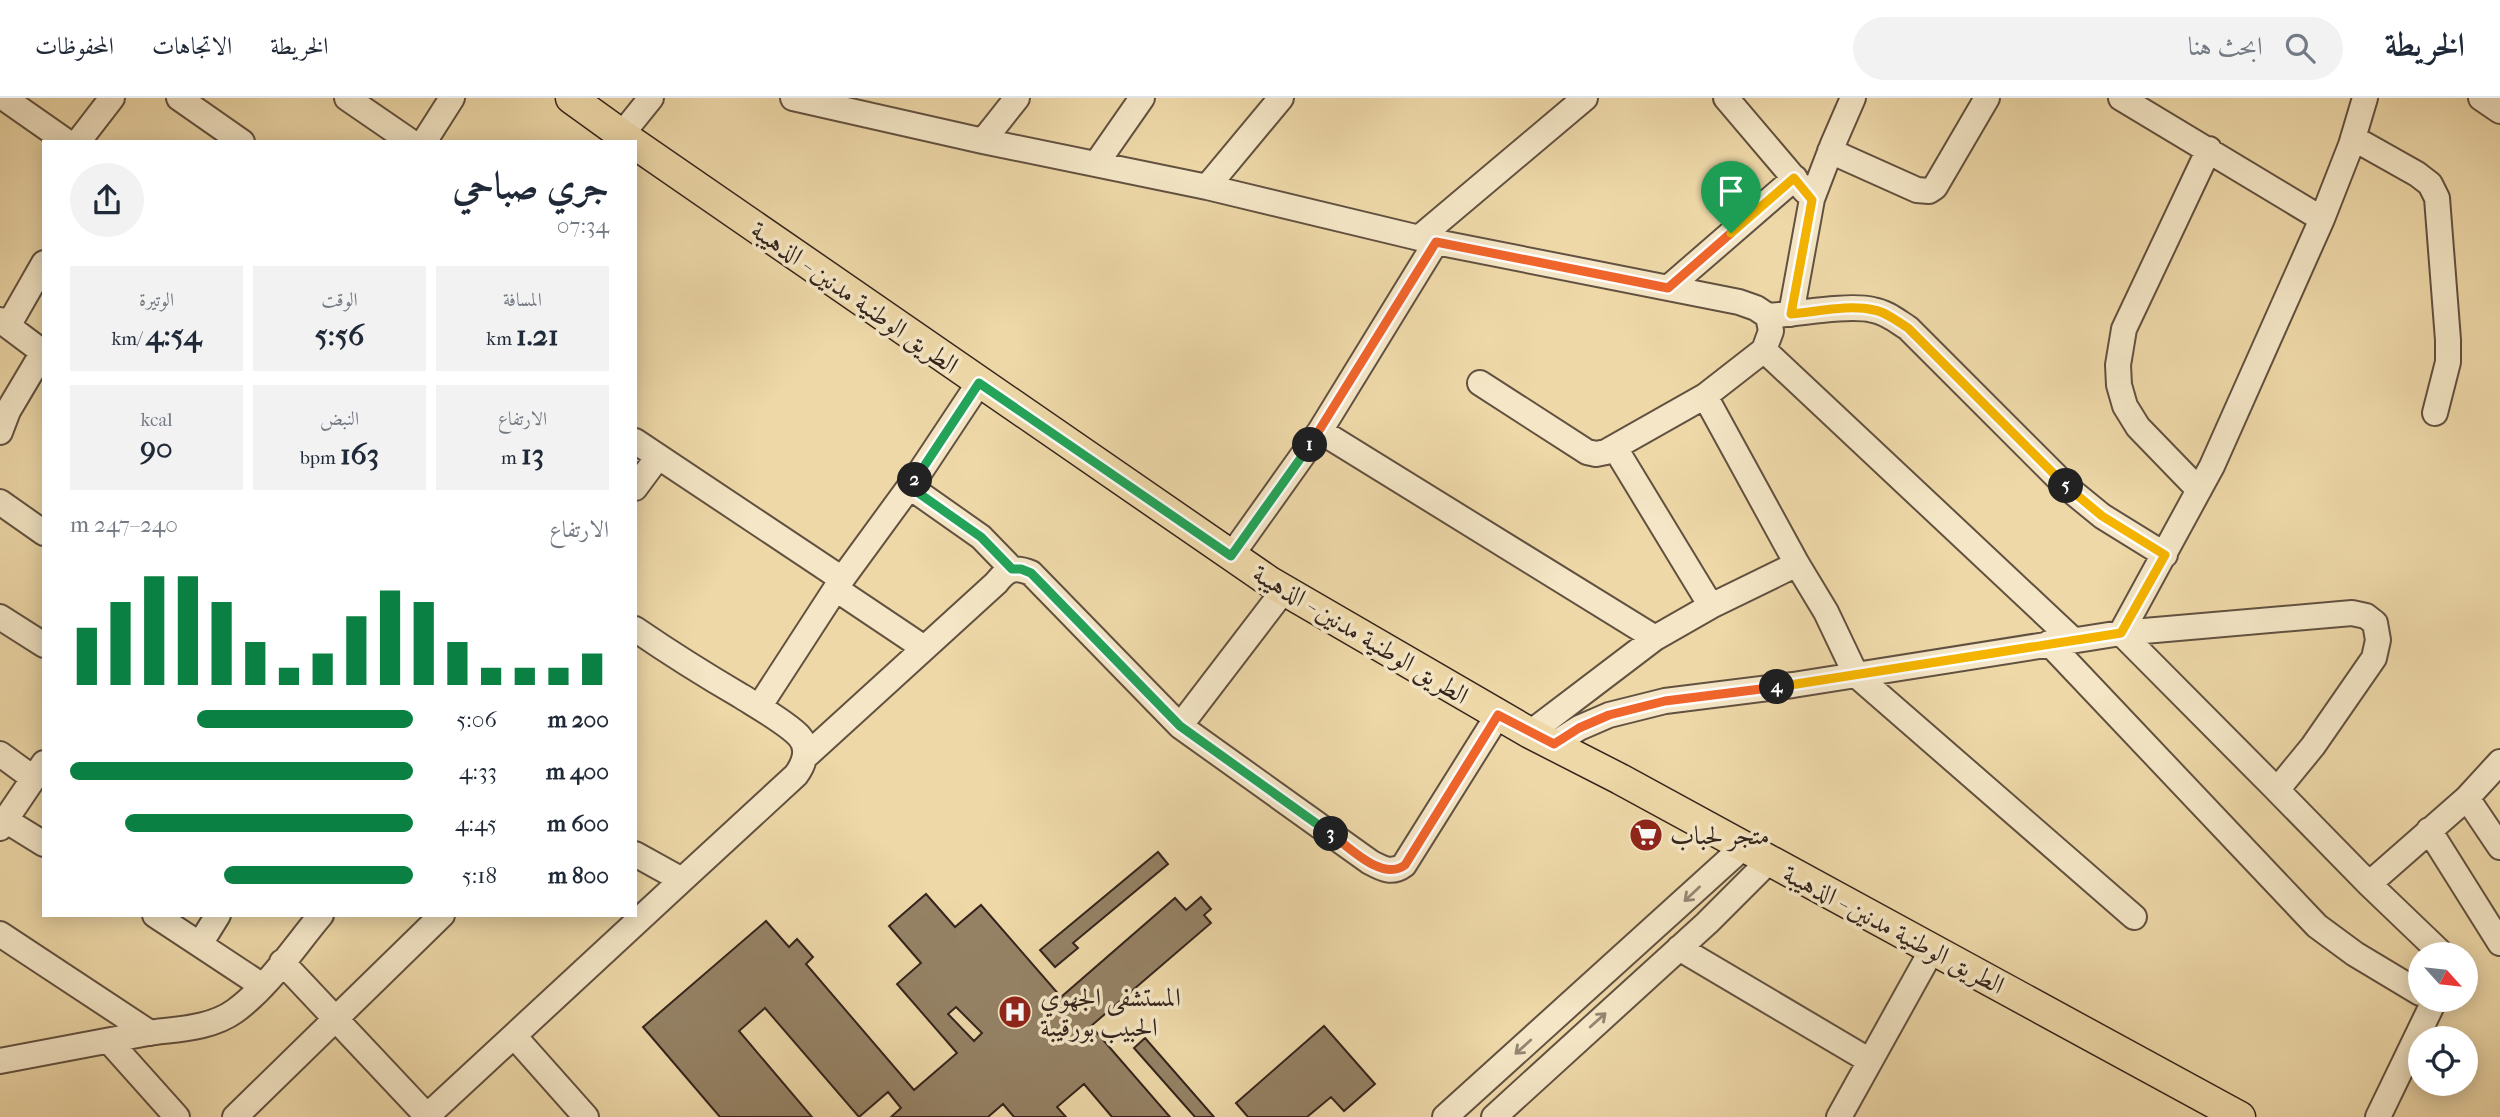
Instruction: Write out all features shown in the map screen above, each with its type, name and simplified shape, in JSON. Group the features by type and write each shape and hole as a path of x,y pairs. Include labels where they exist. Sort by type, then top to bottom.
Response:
{"main road":[{"name":"الطريق الوطنية مدنين - الذهيبة","path":"571,98 625,140"},
{"name":"الطريق الوطنية مدنين - الذهيبة","path":"637,149 1284,590 1498,715 1933,948 2240,1117"}],"street":[{"path":"4,98 64,140"},
{"path":"81,140 113,98"},
{"path":"347,98 408,140"},
{"path":"425,140 452,98"},
{"path":"637,140 652,98"},
{"path":"793,98 983,141 1207,187 1427,240 1740,302 1779,315 1874,310 1890,316 1908,328 2069,489 2102,516 2165,555"},
{"path":"983,141 1017,98"},
{"path":"1096,164 1142,98"},
{"path":"1207,187 1281,98"},
{"path":"1231,556 1320,431 1427,240 1585,98"},
{"path":"1480,383 1587,452 1595,454 1615,448 1705,396 1764,349 1779,315 1812,200 1853,98"},
{"path":"1830,151 1917,190 1929,191 1934,187 1987,98"},
{"path":"2121,98 2322,219"},
{"path":"2121,633 2199,490 2322,219 2365,98"},
{"path":"2481,98 2500,111"},
{"path":"188,100 239,140"},
{"path":"1732,100 1812,200"},
{"path":"2353,138 2417,174 2430,184 2437,198 2448,362 2435,413"},
{"path":"2199,490 2138,427 2125,406 2119,385 2118,365 2124,329 2209,149"},
{"path":"1668,288 1794,178"},
{"path":"42,266 4,323 42,352"},
{"path":"1764,349 2060,641 2318,926 2355,954 2408,985"},
{"path":"0,432 8,411 42,355"},
{"path":"759,708 839,584 910,487 979,383"},
{"path":"1705,396 1826,612 1856,675 2134,917"},
{"path":"1320,431 1655,638"},
{"path":"637,442 839,584 924,648"},
{"path":"1615,448 1711,606"},
{"path":"637,485 658,457"},
{"path":"910,487 981,537 1012,569"},
{"path":"0,502 42,532"},
{"path":"1542,739 1655,638 1711,606 1797,564"},
{"path":"805,757 1006,571 1012,569 1031,573 1180,726 1370,862 1392,871 1405,865 1498,715"},
{"path":"1180,726 1284,590"},
{"path":"1542,739 1579,728 1609,715 1665,701 1856,675 2060,641 2121,633 2352,613 2367,616 2375,623 2378,639 2374,659 2313,746 2277,790"},
{"path":"0,617 42,644"},
{"path":"282,962 427,1117 796,775 805,757 800,736 637,630"},
{"path":"2121,633 2429,942"},
{"path":"0,754 38,771 3,824 42,843"},
{"path":"2369,884 2467,798 2500,762"},
{"path":"2467,798 2500,847"},
{"path":"2429,830 2500,943"},
{"path":"637,855 682,880"},
{"path":"1494,1117 1679,948 1755,855"},
{"path":"1445,1117 1755,855"},
{"path":"158,917 261,985"},
{"path":"200,944 217,917"},
{"path":"0,1061 213,1022 236,1010 282,962 319,917"},
{"path":"235,1117 440,917"},
{"path":"0,934 150,1033"},
{"path":"1679,948 1870,1061"},
{"path":"1839,1117 1933,948"},
{"path":"2378,1117 2424,1012"},
{"path":"514,1036 586,1117"},
{"path":"109,1041 177,1117"}],"building":[{"path":"1158,852 1168,864 1073,943 1078,948 1055,967 1040,950"},
{"name":"المستشفى الجهوي الحبيب بورقيبة","path":"926,894 955,927 981,905 1061,997 1175,898 1186,910 1201,897 1211,909 1204,915 1211,923 1091,1026 1170,1117 1112,1117 1084,1084 1057,1107 1066,1117 1014,1117 1003,1104 988,1117 891,1117 901,1108 888,1092 859,1117 765,1008 739,1031 812,1117 720,1117 643,1027 766,921 789,947 797,939 813,957 806,964 914,1090 957,1053 897,984 921,963 889,926","holes":["956,1007 982,1033 974,1041 948,1014"]},
{"path":"1324,1026 1375,1084 1344,1111 1331,1097 1307,1117 1248,1117 1236,1103"},
{"path":"1145,1038 1214,1117 1195,1117 1134,1048"}],"place":[{"name":"متجر لحباب","path":"1646,835"},
{"name":"المستشفى الجهوي الحبيب بورقيبة","path":"1015,1012"}],"route":[{"path":"1794,178 1812,200 1791,314 1854,309 1874,310 1890,316 1908,328 2069,489 2102,516 2165,555 2121,633 1793,685 1665,701 1609,715 1579,728 1554,744 1498,715 1405,865 1392,871 1370,862 1180,726 1031,573 1012,569 981,537 910,487 979,383 1231,556 1320,431 1436,242 1668,288 1731,233 1794,178"}]}
